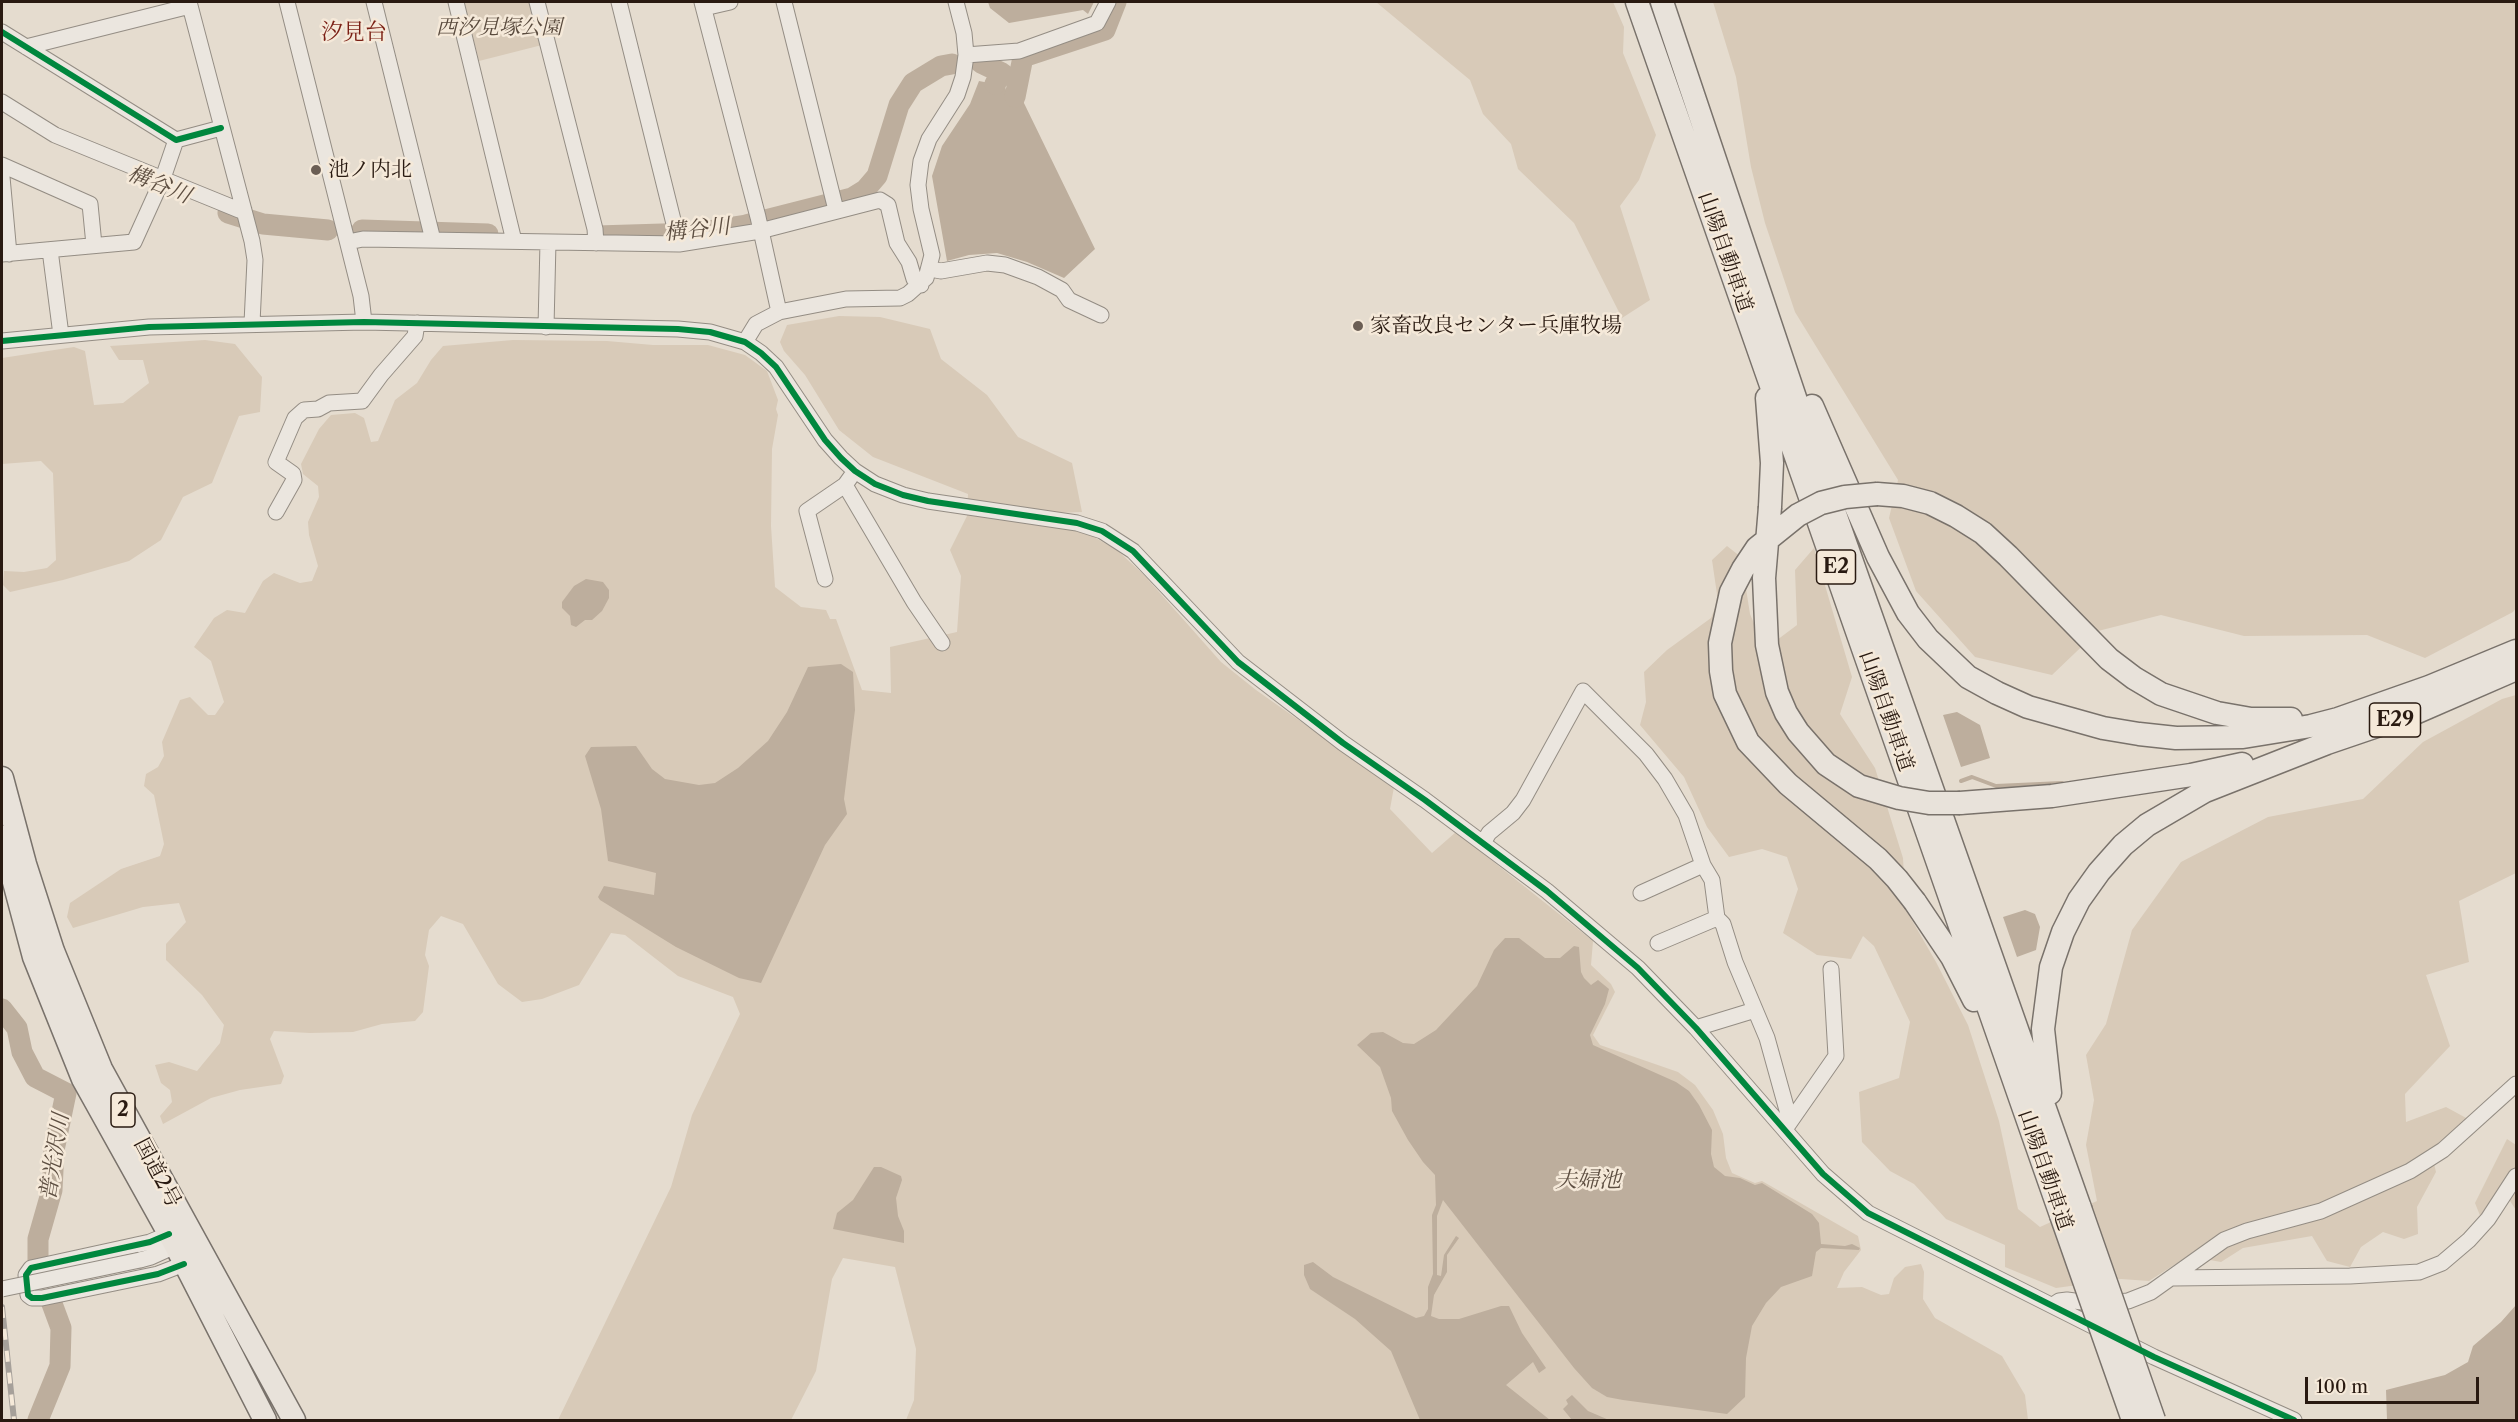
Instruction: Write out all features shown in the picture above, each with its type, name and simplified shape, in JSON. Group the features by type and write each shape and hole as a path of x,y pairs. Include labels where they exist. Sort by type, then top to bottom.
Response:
{"highway":[{"name":"山陽自動車道","path":"1636,2 1767,370 2032,1133 2070,1212 2154,1420"},
{"name":"山陽自動車道","path":"1662,2 1816,460 2066,1173 2070,1212 2133,1420"},
{"path":"1741,236 1845,484 1893,588 1928,639 1968,677 2028,707 2067,719 2103,728 2176,738 2243,737 2279,732 2311,726 2375,707"},
{"path":"1767,370 1767,404 1772,463 1764,578 1767,645 1777,692 1797,732 1826,764 1859,786 1899,798 1929,803 2052,796 2179,777 2328,743"},
{"path":"2032,1133 1969,988 1952,957 1915,902 1878,859 1788,784 1748,742 1728,701 1721,670 1720,643 1731,592 1757,548 1798,515 1821,503 1845,497 1877,494 1903,496 1930,503 1983,533 2109,659 2134,678 2161,694 2217,713 2251,719 2311,718 2375,707"},
{"name":"E29","path":"2375,707 2517,651"},
{"name":"E29","path":"2328,743 2415,713 2517,669"},
{"path":"2066,1173 2048,1080 2043,1029 2051,967 2063,932 2079,900 2098,872 2123,845 2147,825 2178,805 2236,777 2328,743"},
{"name":"国道2号","path":"2,777 25,864 53,951 101,1070 180,1246 265,1420"},
{"name":"国道2号","path":"2,837 34,957 83,1079 180,1246 294,1420"}],"street":[{"path":"287,2 361,296 364,322"},
{"path":"374,2 432,234"},
{"path":"456,2 514,236"},
{"path":"537,2 596,237"},
{"path":"619,2 678,237"},
{"path":"730,2 703,5 779,312"},
{"path":"784,2 835,204"},
{"path":"745,342 756,324 779,312 846,299 900,298 921,285 930,269 932,255 918,185 921,161 929,138 957,95 963,77 966,55 964,33 956,2"},
{"path":"966,55 1019,51 1097,23 1108,2"},
{"path":"26,47 190,4 246,217 255,260 252,323"},
{"path":"2,32 176,140 221,128"},
{"path":"2,102 55,135 160,183 239,210 246,217"},
{"path":"94,245 90,204 2,169 5,254 134,242 176,140"},
{"path":"348,242 432,234 514,236 548,242 596,237 678,237 759,225 835,204 880,200 888,206 897,243 909,262 914,279 921,285"},
{"path":"546,327 548,242"},
{"path":"50,250 61,335"},
{"path":"930,269 941,271 971,264 1005,265 1038,277 1062,290 1069,300 1101,315"},
{"path":"2,340 149,327 364,322 678,329 710,332 745,342 776,367 825,440 855,471 875,484 903,495 928,501 1077,523 1102,531 1117,539 1145,562 1238,662 1343,743 1546,891 1638,968 1788,1125 1823,1174 1868,1213 2154,1357 2294,1420"},
{"path":"276,512 294,480 293,474 276,462 295,418 303,411 318,410 329,403 362,401 414,336 417,323"},
{"path":"825,579 807,511 844,485 855,471"},
{"path":"844,485 914,602 942,643"},
{"path":"1483,843 1489,833 1514,813 1523,800 1583,691 1646,753 1665,779 1686,815 1702,865 1712,880 1717,918 1723,924 1735,962 1767,1038 1788,1125"},
{"path":"1641,893 1702,865"},
{"path":"1658,943 1717,918"},
{"path":"1788,1125 1836,1056 1831,969"},
{"path":"1696,1028 1755,1010"},
{"path":"2054,1305 2058,1301 2067,1300 2097,1304 2128,1300 2151,1292 2224,1240 2247,1231 2321,1211 2410,1171 2443,1150 2517,1084"},
{"path":"2173,1278 2370,1276 2419,1272 2442,1263 2469,1240 2488,1219 2517,1176"},
{"path":"150,1242 180,1246 158,1274 42,1298 32,1299 28,1294 26,1275 31,1268 150,1242"},
{"path":"2,1289 140,1260 180,1246"}],"green space":[{"name":"西汐見塚公園","path":"464,2 531,2 542,45 479,61"},
{"path":"1376,2 1613,2 1624,27 1623,53 1656,135 1639,180 1620,206 1650,300 1622,318 1574,223 1518,169 1511,144 1483,114 1470,80"},
{"path":"1713,2 2516,2 2516,608 2513,612 2425,658 2367,635 2244,636 2161,615 2098,631 2052,675 1975,657 1916,591 1889,518 1898,480 1795,312 1765,223 1751,167 1736,77"},
{"path":"839,316 880,317 930,329 941,359 987,395 1018,437 1072,463 1082,512 1055,513 1068,527 1092,536 1117,550 1144,575 1221,662 1256,690 1394,787 1390,809 1432,853 1456,832 1593,941 1591,965 1611,984 1615,992 1593,1035 1600,1045 1678,1072 1695,1085 1713,1110 1723,1134 1726,1158 1732,1173 1755,1183 1762,1181 1858,1236 1861,1250 1844,1272 1837,1288 1862,1287 1881,1295 1889,1294 1894,1278 1905,1267 1921,1264 1924,1272 1923,1299 1935,1318 2002,1356 2025,1395 2028,1420 906,1420 914,1400 916,1349 895,1267 843,1258 832,1279 816,1371 791,1420 558,1420 671,1187 692,1115 740,1014 733,997 678,976 625,935 611,933 579,985 542,999 522,1002 498,984 463,924 441,916 429,930 425,955 429,966 423,1012 415,1021 382,1024 353,1032 274,1031 270,1039 284,1076 281,1084 240,1090 211,1098 163,1124 160,1116 172,1102 170,1090 161,1083 155,1065 169,1062 197,1071 220,1043 224,1025 202,995 166,960 166,944 186,922 179,903 143,907 73,928 67,917 70,903 121,869 160,856 164,844 154,795 144,786 146,774 158,767 164,756 162,742 180,700 190,697 208,715 215,715 224,702 211,661 194,647 214,618 227,610 245,613 263,581 274,573 300,583 312,581 318,566 309,535 308,522 319,497 318,486 303,474 301,464 319,429 331,415 355,413 364,418 371,442 378,441 395,400 417,383 443,346 513,340 607,341 653,345 708,345 745,355 767,371 778,400 776,409 778,415 772,449 771,526 775,587 801,607 826,610 830,619 836,619 862,690 891,693 890,647 957,632 961,576 950,550 967,516 968,494 873,457 839,430 805,375 784,351 780,342 787,325"},
{"path":"205,340 235,344 262,377 260,412 239,416 212,483 183,497 161,540 129,561 10,592 3,585 4,571 24,572 47,568 56,560 53,473 41,461 2,464 2,358 74,347 85,351 94,405 123,403 149,383 143,360 119,360 110,346"},
{"path":"1727,546 1741,557 1750,614 1765,649 1797,625 1795,570 1814,548 1852,677 1840,714 1875,768 1903,858 1906,910 1968,1025 1999,1121 2018,1209 2040,1227 2097,1201 2086,1145 2094,1100 2086,1055 2106,1024 2132,930 2181,862 2268,817 2363,799 2423,742 2502,699 2516,695 2516,873 2459,901 2469,962 2426,975 2450,1046 2405,1094 2406,1122 2446,1107 2468,1119 2431,1151 2436,1172 2417,1207 2418,1234 2404,1239 2383,1232 2361,1247 2350,1267 2327,1261 2312,1236 2243,1248 2221,1262 2188,1256 2149,1281 2121,1279 2056,1288 2005,1267 2005,1245 1946,1219 1914,1184 1890,1171 1862,1142 1859,1092 1899,1078 1910,1022 1874,946 1863,936 1851,959 1817,955 1783,933 1798,889 1787,857 1762,849 1729,857 1707,827 1684,777 1640,725 1646,702 1644,672 1667,650 1711,618 1718,601 1712,560"},
{"path":"2507,1139 2516,1145 2516,1210 2502,1189 2481,1218 2475,1203"}],"water":[{"path":"988,2 1094,2 1088,14 1083,10 1009,23 990,8"},
{"path":"979,81 1005,86 1007,94 1022,99 1095,249 1064,278 1027,262 997,253 969,255 947,261 932,176 942,146 970,104"},
{"path":"586,579 603,582 609,590 609,598 602,611 592,620 585,620 576,627 571,625 570,616 562,608 562,602 574,586"},
{"path":"841,664 853,672 855,710 844,799 847,814 825,845 761,983 739,978 676,947 600,900 598,897 604,886 654,895 656,873 608,861 601,809 585,756 591,747 636,746 652,769 665,779 699,785 715,783 738,768 768,741 787,712 808,667"},
{"path":"1957,712 1980,725 1990,758 1961,767 1943,715"},
{"path":"2025,910 2035,914 2040,927 2036,950 2017,957 2003,917"},
{"name":"夫婦池","path":"1505,938 1519,938 1545,958 1560,958 1574,946 1579,947 1581,972 1584,978 1591,985 1598,980 1609,989 1605,1004 1590,1035 1593,1045 1676,1082 1689,1091 1712,1130 1711,1154 1714,1167 1725,1176 1740,1178 1755,1185 1762,1183 1812,1214 1819,1223 1821,1244 1845,1246 1852,1244 1860,1248 1859,1250 1821,1248 1816,1252 1812,1276 1781,1287 1766,1303 1752,1326 1746,1358 1745,1397 1727,1414 1607,1397 1592,1388 1443,1200 1437,1216 1437,1275 1441,1276 1444,1255 1456,1236 1459,1238 1447,1255 1447,1272 1434,1295 1431,1316 1439,1319 1459,1319 1501,1306 1509,1306 1522,1333 1546,1368 1539,1373 1533,1362 1506,1385 1550,1420 1420,1420 1391,1351 1355,1319 1310,1289 1304,1275 1304,1265 1313,1262 1333,1277 1416,1318 1424,1316 1428,1309 1428,1287 1433,1274 1432,1215 1436,1205 1435,1175 1408,1140 1392,1111 1391,1098 1380,1067 1357,1045 1371,1033 1383,1032 1403,1043 1414,1044 1436,1030 1477,986 1494,950"},
{"path":"874,1167 881,1167 901,1176 902,1180 896,1198 898,1216 904,1231 904,1243 833,1229 837,1213 853,1200"},
{"path":"2516,1305 2516,1420 2387,1420 2386,1390 2445,1375 2468,1362 2473,1346 2501,1322"},
{"path":"1572,1395 1588,1411 1609,1420 1572,1420 1563,1409 1568,1404 1566,1400"}],"waterway":[{"path":"1015,97 1023,57 1105,30 1116,2"},
{"name":"構谷川","path":"981,63 1002,73 995,84"},
{"name":"構谷川","path":"597,236 695,233 746,225 852,198 865,190 877,176 899,105 913,83 941,66 952,64"},
{"name":"構谷川","path":"228,213 263,224 328,230"},
{"name":"構谷川","path":"362,230 488,234"},
{"path":"1961,781 1972,777 1996,786 2062,783"},
{"name":"普光沢川","path":"2,1009 17,1028 22,1052 35,1077 66,1093 54,1150 52,1190 38,1239 38,1261"},
{"name":"普光沢川","path":"38,1420 60,1366 61,1328 51,1301"}],"railway":[{"path":"2,1307 14,1420"}],"cycle path":[{"path":"2,32 176,140 221,128"},
{"path":"2,341 149,327 364,322 678,329 710,332 745,342 776,367 825,440 841,458 855,471 875,484 903,495 928,501 1077,523 1102,531 1133,551 1238,662 1343,743 1425,800 1547,891 1638,968 1696,1028 1823,1174 1868,1213 2154,1357 2294,1420"},
{"path":"169,1234 150,1242 31,1268 26,1275 28,1295 32,1298 42,1298 158,1274 184,1264"}],"place":[{"name":"池ノ内北","path":"316,170"},
{"name":"家畜改良センター兵庫牧場","path":"1358,326"}],"district":[{"name":"汐見台","path":"354,33"}]}
